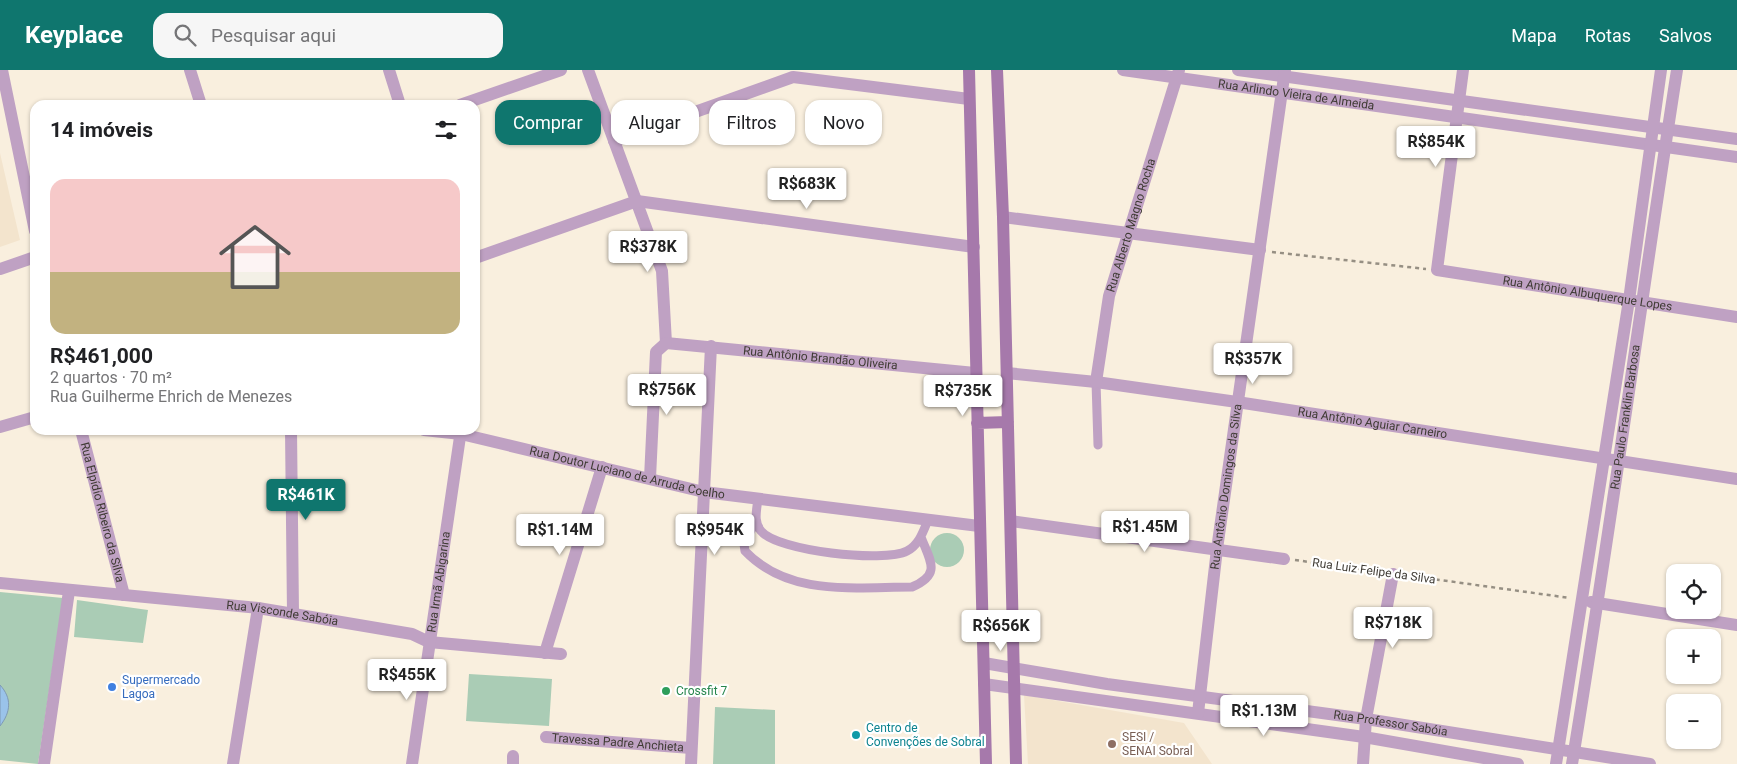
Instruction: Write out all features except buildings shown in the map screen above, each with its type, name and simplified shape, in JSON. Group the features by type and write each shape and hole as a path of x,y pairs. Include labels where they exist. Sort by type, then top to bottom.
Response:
{"main road":[{"path":"969,70 986,764"},
{"path":"998,70 1016,764"},
{"path":"977,423 1008,422"}],"street":[{"path":"2,70 30,207"},
{"path":"190,70 199,100"},
{"path":"389,70 398,100"},
{"path":"474,100 560,70"},
{"path":"588,70 611,134"},
{"name":"Rua Arlindo Vieira de Almeida","path":"1123,70 1179,74 1282,92 1456,118 1547,129 1737,157"},
{"name":"Rua Arlindo Vieira de Almeida","path":"1238,70 1284,73 1737,139"},
{"path":"1437,270 1463,70"},
{"name":"Rua Paulo Franklin Barbosa","path":"1573,758 1599,603 1618,459 1650,144 1661,70"},
{"name":"Rua Paulo Franklin Barbosa","path":"1556,764 1604,457 1665,146 1677,70"},
{"name":"Rua Antônio Domingos da Silva","path":"1198,714 1217,550 1284,73"},
{"path":"699,110 792,74 970,99"},
{"name":"Rua Alberto Magno Rocha","path":"1096,382 1104,318 1128,234 1179,74"},
{"path":"1547,129 1551,113"},
{"path":"615,145 662,271 666,343 656,352 650,478"},
{"path":"480,256 637,201 974,247"},
{"path":"1003,217 1260,250"},
{"path":"0,269 30,259"},
{"name":"Rua Antônio Albuquerque Lopes","path":"1437,270 1737,317"},
{"name":"Rua Antônio Brandão Oliveira","path":"666,343 975,373"},
{"path":"691,764 711,346"},
{"name":"Rua Antônio Aguiar Carneiro","path":"1007,373 1096,382 1237,402 1618,459 1737,479"},
{"path":"0,427 30,418"},
{"name":"Rua Elpídio Ribeiro da Silva","path":"83,435 124,595"},
{"path":"291,435 293,613"},
{"name":"Rua Irmã Abigarina","path":"412,764 461,435"},
{"name":"Rua Doutor Luciano de Arruda Coelho","path":"473,435 704,492 979,526"},
{"path":"545,653 602,467"},
{"path":"1011,520 1284,559"},
{"path":"1589,551 1605,553"},
{"path":"1363,764 1366,719 1393,574"},
{"name":"Rua Visconde Sabóia","path":"0,583 258,608 412,634 429,642 561,654"},
{"path":"44,764 69,591"},
{"path":"1581,600 1737,625"},
{"path":"233,764 258,608"},
{"name":"Rua Professor Sabóia","path":"984,663 1311,713 1366,719 1558,750 1573,758 1650,764"},
{"name":"Rua Professor Sabóia","path":"984,684 1014,686 1198,714 1364,736 1518,764"},
{"path":"1308,729 1311,713"},
{"name":"Travessa Padre Anchieta","path":"546,737 691,748"}],"lane":[{"path":"1096,382 1098,445"},
{"path":"758,498 756,520 744,544 745,551 779,576 818,588 912,586 925,581 931,573 932,566 921,537"},
{"path":"756,520 760,531 768,537 816,551 870,557 905,552 914,547 921,537 928,520"}],"path":[{"path":"1260,250 1437,270"},
{"name":"Rua Luiz Felipe da Silva","path":"1284,559 1581,600"}],"shaded area":[{"path":"0,153 20,240 0,247"},
{"name":"SESI / SENAI Sobral","path":"1024,695 1184,723 1212,764 1028,764"}],"green space":[{"path":"947,533 954,534 959,538 963,543 963,557 959,562 954,566 947,567 940,566 935,562 931,557 930,550 931,543 935,538 940,534"},
{"path":"0,592 63,598 38,764 0,760"},
{"path":"77,600 148,610 143,643 74,637"},
{"path":"469,674 552,679 549,726 466,721"},
{"path":"715,707 775,710 775,764 713,764"}],"water":[{"path":"0,685 7,695 9,705 4,721 0,726"}],"place":[{"name":"Supermercado Lagoa","path":"112,687"},
{"name":"Crossfit 7","path":"666,691"},
{"name":"Centro de Convenções de Sobral","path":"856,735"},
{"name":"SESI / SENAI Sobral","path":"1112,744"}]}
